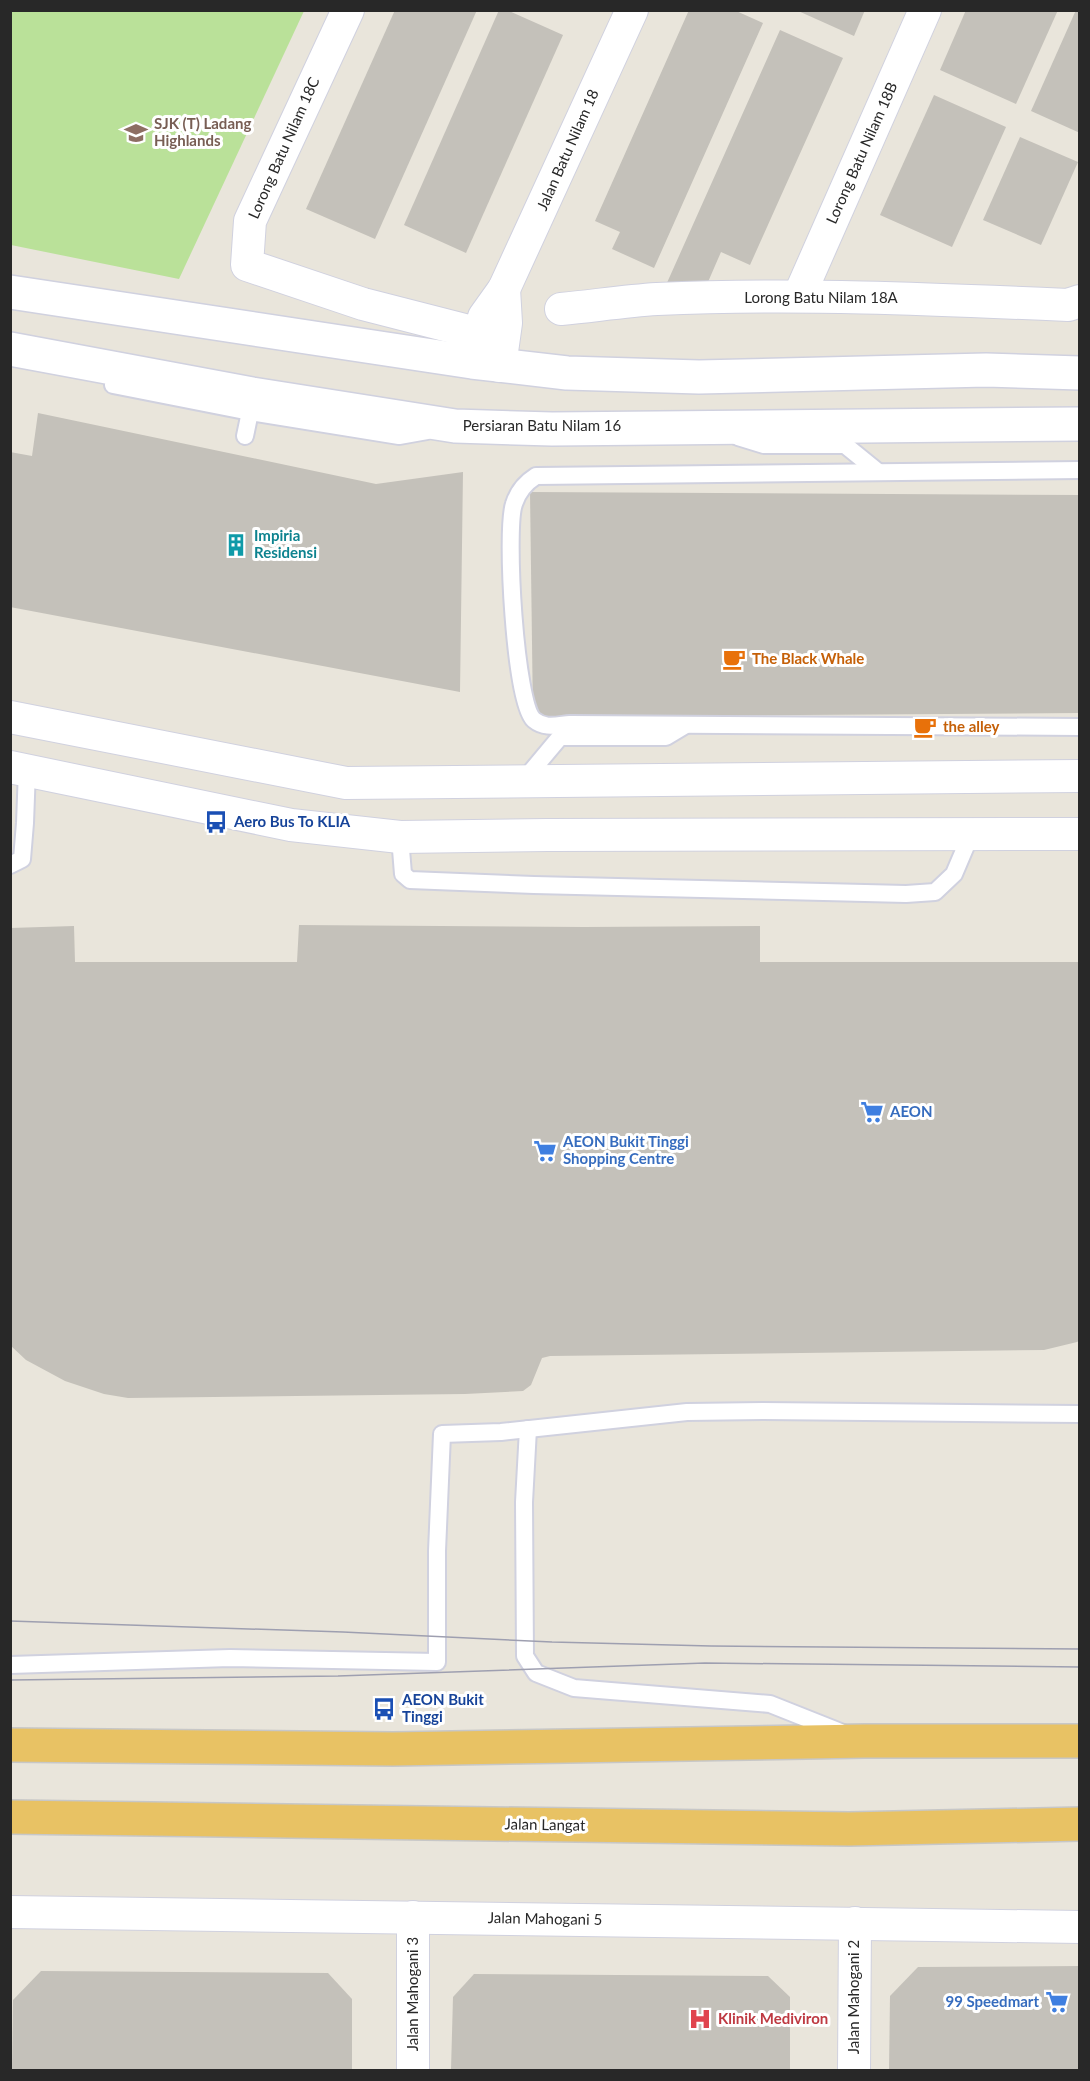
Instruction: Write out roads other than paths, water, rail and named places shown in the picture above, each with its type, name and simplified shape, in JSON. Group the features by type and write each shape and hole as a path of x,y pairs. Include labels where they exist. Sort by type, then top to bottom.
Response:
{"highway":[{"path":"10,1745 393,1749 865,1741 1080,1741"},
{"name":"Jalan Langat","path":"10,1817 849,1829 1080,1824"}],"street":[{"name":"Lorong Batu Nilam 18C","path":"348,10 250,220 247,265 363,304 484,354"},
{"name":"Jalan Batu Nilam 18","path":"484,354 506,323 504,289 632,10"},
{"name":"Lorong Batu Nilam 18B","path":"799,296 925,10"},
{"path":"10,292 484,354 567,373 699,377 986,370 1080,373"},
{"name":"Lorong Batu Nilam 18A","path":"561,309 655,299 799,296 939,299 1068,306 1080,301"},
{"name":"Persiaran Batu Nilam 16","path":"25,352 252,394 455,426 552,429 1080,424"},
{"path":"10,717 346,783 1080,776"},
{"path":"19,768 291,825 400,837 1080,834"},
{"path":"291,825 301,775"},
{"name":"Jalan Mahogani 5","path":"10,1912 1080,1926"},
{"name":"Jalan Mahogani 3","path":"412,1917 413,2070"},
{"name":"Jalan Mahogani 2","path":"854,2070 855,1923"}],"lane":[{"path":"25,352 108,384 250,412 399,436 455,426"},
{"path":"245,436 250,412"},
{"path":"709,426 764,444 845,445 877,471"},
{"path":"1080,470 536,476 525,483 513,505 511,551 514,641 528,712 534,720 546,726 570,724 1080,727"},
{"path":"524,780 560,737 666,736 687,725"},
{"path":"10,865 22,860 25,823 19,768"},
{"path":"400,837 403,874 410,879 534,885 906,894 935,892 954,874 971,834"},
{"path":"10,1665 230,1658 437,1662 437,1551 442,1434 528,1429 687,1412 1080,1414"},
{"path":"528,1429 524,1502 525,1656 536,1672 574,1688 770,1704 865,1741"}],"tram line":[{"path":"10,1621 343,1632 552,1642 711,1646 1080,1649"},
{"path":"10,1680 338,1676 705,1663 1080,1667"}],"place":[{"name":"SJK (T) Ladang Highlands","path":"136,133"},
{"name":"Impiria Residensi","path":"236,545"},
{"name":"The Black Whale","path":"734,659"},
{"name":"the alley","path":"925,727"},
{"name":"Aero Bus To KLIA","path":"216,822"},
{"name":"AEON","path":"872,1112"},
{"name":"AEON Bukit Tinggi Shopping Centre","path":"545,1151"},
{"name":"AEON Bukit Tinggi","path":"384,1709"},
{"name":"99 Speedmart","path":"1057,2002"},
{"name":"Klinik Mediviron","path":"700,2019"}]}
